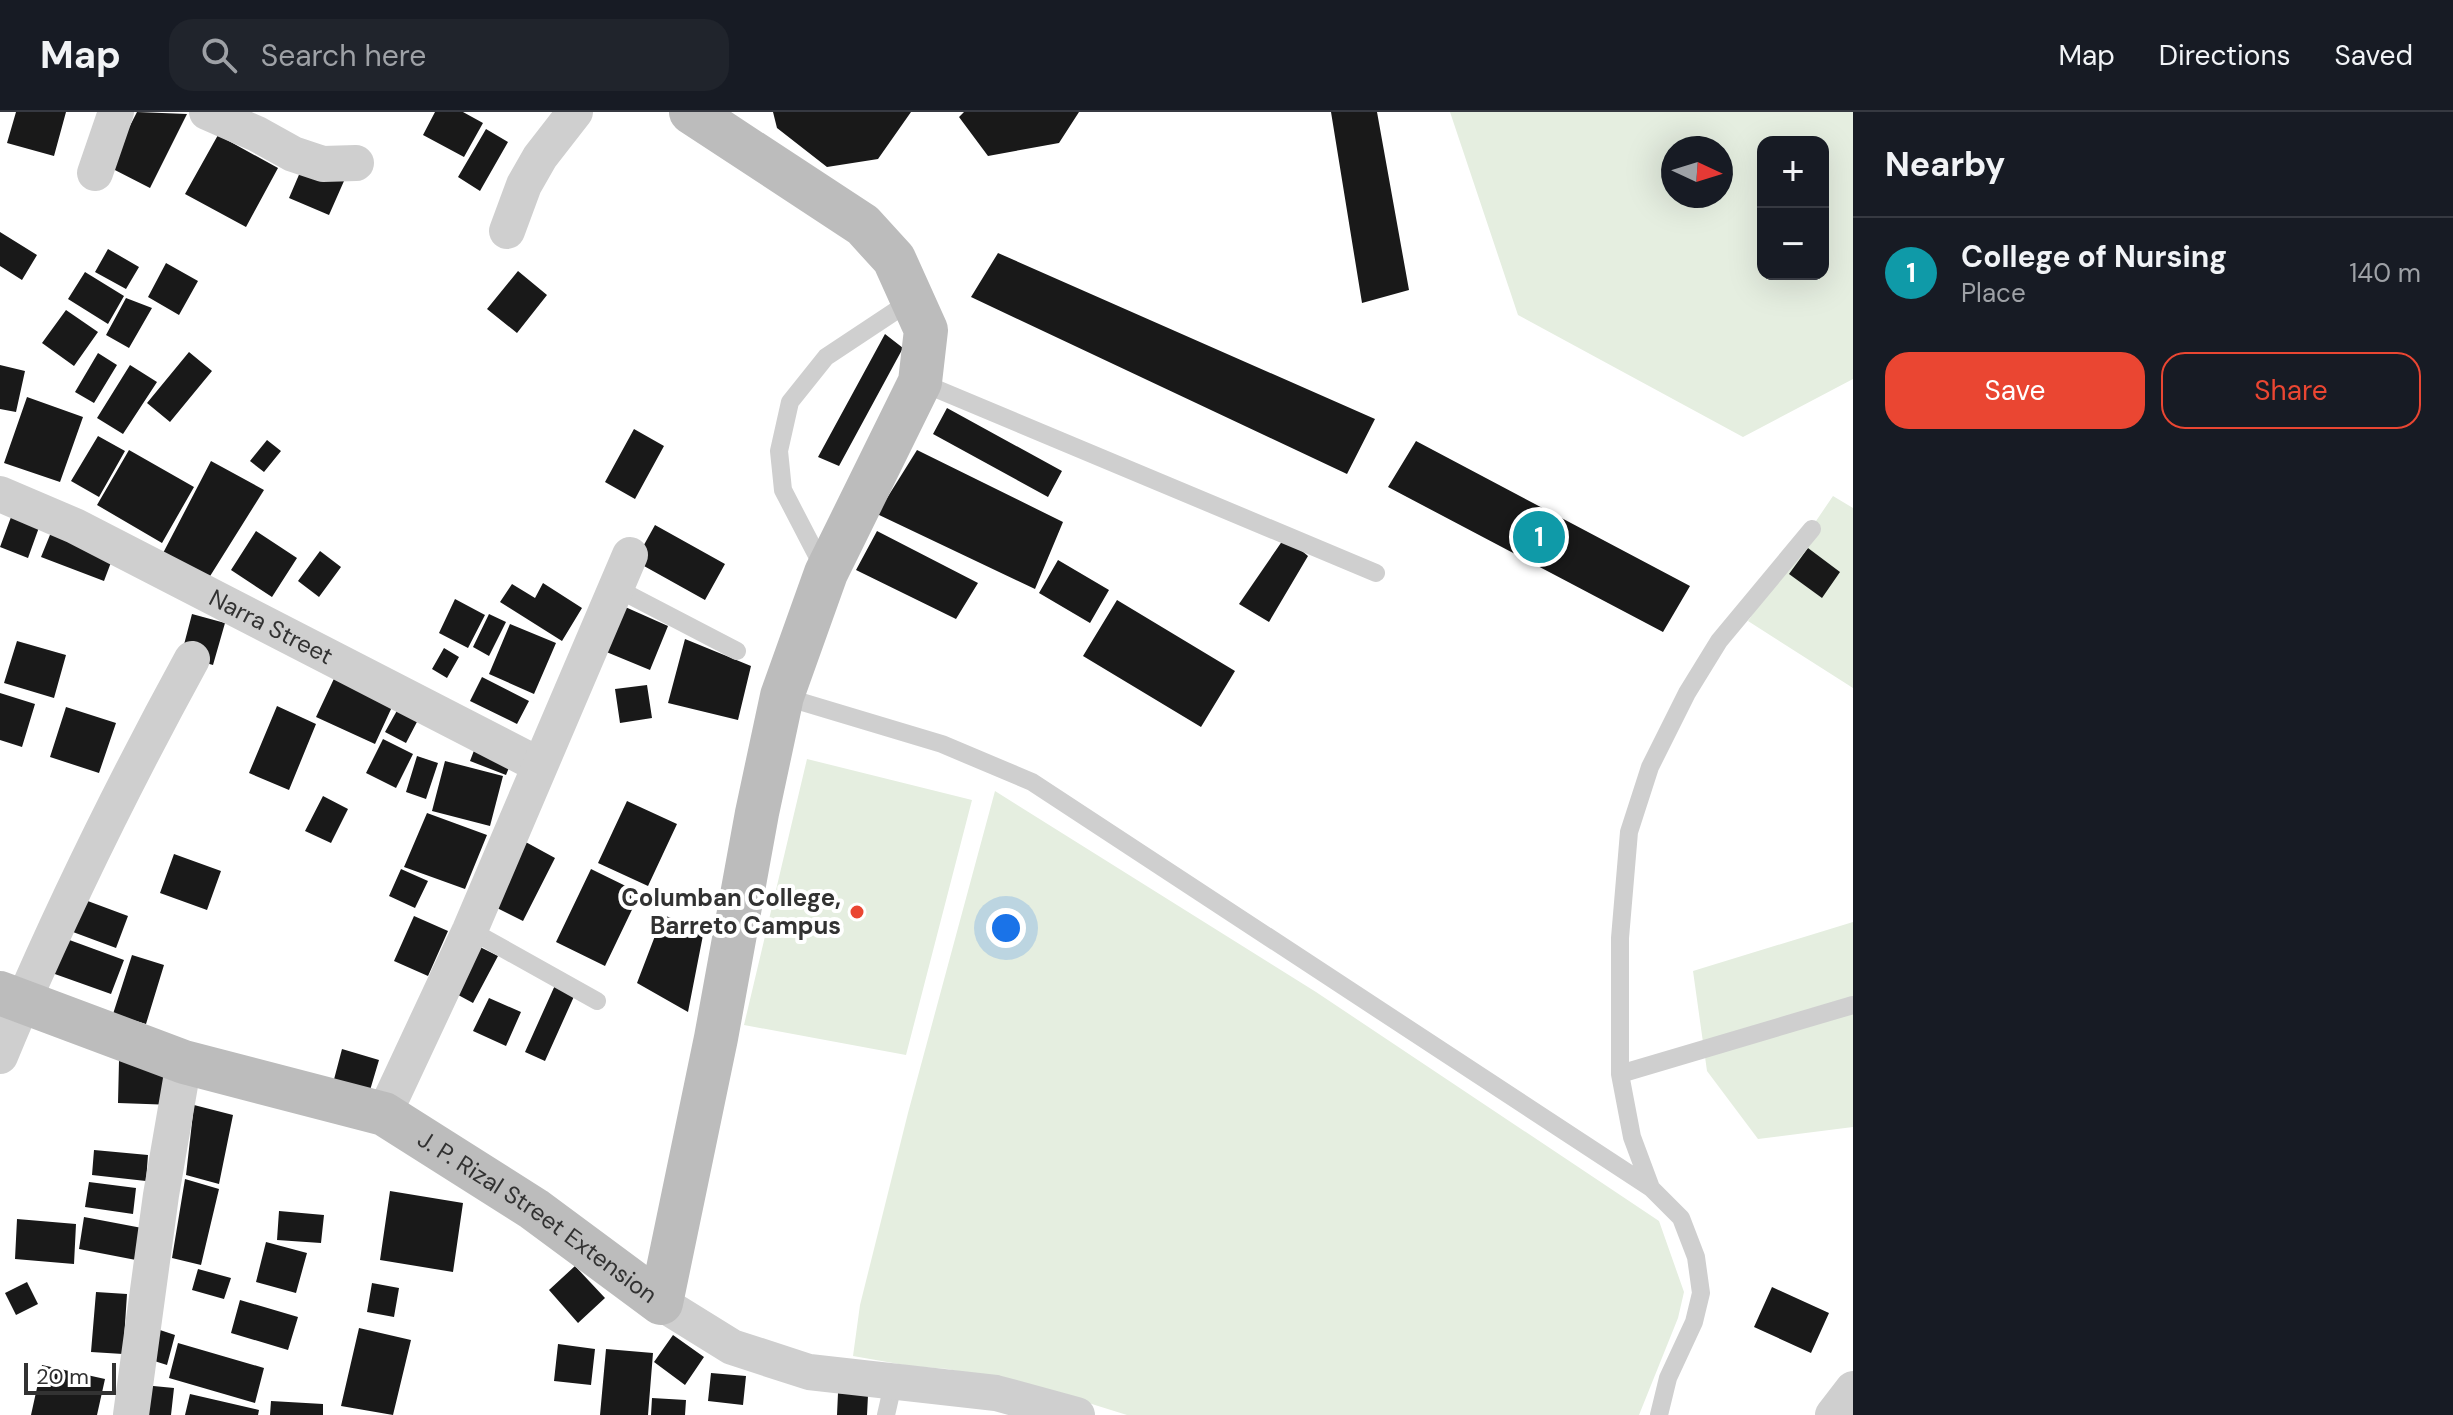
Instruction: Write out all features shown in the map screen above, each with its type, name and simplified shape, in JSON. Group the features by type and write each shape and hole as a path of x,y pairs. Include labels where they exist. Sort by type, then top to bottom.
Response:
{"street":[{"path":"95,173 116,112"},
{"path":"207,112 293,154 323,164 356,163"},
{"path":"507,231 524,185 540,157 575,112"},
{"path":"661,1303 782,696 826,573 920,382 926,330 894,259 863,225 691,112"},
{"name":"Narra Street","path":"0,494 75,526 539,765"},
{"path":"384,1114 470,930 630,555"},
{"path":"0,1056 11,997 192,659"},
{"name":"J. P. Rizal Street Extension","path":"11,997 184,1062 384,1114 534,1209 661,1303 732,1347 809,1372 996,1393 1077,1415"},
{"path":"131,1415 161,1195 184,1062"},
{"path":"1833,1415 1853,1389"}],"lane":[{"path":"826,573 783,490 779,451 790,402 826,357 914,298"},
{"path":"920,382 1376,573"},
{"path":"1651,1188 1632,1137 1620,1074 1620,938 1629,832 1650,767 1687,693 1719,641 1812,529"},
{"path":"616,588 737,651"},
{"path":"782,696 942,744 1032,782 1651,1188 1681,1218 1696,1257 1701,1293 1694,1322 1668,1378 1659,1415"},
{"path":"470,930 597,1001"},
{"path":"1620,1074 1853,1005"},
{"path":"886,1415 894,1380"}],"shaded area":[{"path":"1450,112 1853,112 1853,379 1743,437 1518,315"},
{"path":"1833,496 1853,508 1853,688 1748,621"},
{"name":"Columban College, Barreto Campus","path":"807,759 972,800 906,1055 744,1025"},
{"path":"995,791 1316,992 1659,1221 1684,1292 1678,1318 1639,1415 1127,1415 1063,1395 948,1369 853,1356 860,1305 908,1113"},
{"path":"1853,922 1853,1127 1758,1139 1707,1071 1693,971"}],"building":[{"path":"16,112 66,112 54,156 7,143"},
{"path":"137,112 187,114 150,188 109,167"},
{"path":"435,112 463,112 483,123 464,157 423,135"},
{"path":"773,112 911,112 878,159 827,167 777,128"},
{"path":"964,112 1079,112 1059,143 988,156 959,117"},
{"path":"1331,112 1377,112 1409,290 1362,303"},
{"path":"486,129 508,142 480,191 458,177"},
{"path":"218,135 278,168 246,227 185,194"},
{"path":"304,163 344,181 329,215 289,198"},
{"path":"0,232 37,255 22,280 0,266"},
{"path":"108,249 139,267 126,289 95,272"},
{"path":"998,253 1375,419 1347,474 971,297"},
{"path":"166,263 198,281 179,315 148,297"},
{"path":"518,271 547,295 517,333 487,309"},
{"path":"85,272 124,296 108,324 68,299"},
{"path":"126,298 152,308 129,348 106,335"},
{"path":"66,310 98,332 74,366 42,343"},
{"path":"885,334 903,348 839,466 818,457"},
{"path":"189,352 212,371 170,422 147,403"},
{"path":"98,353 117,365 94,403 75,392"},
{"path":"0,365 25,371 16,412 0,409"},
{"path":"130,365 157,382 123,434 97,418"},
{"path":"27,397 83,417 60,482 4,463"},
{"path":"947,408 1062,471 1048,497 933,434"},
{"path":"634,429 664,446 635,499 605,482"},
{"path":"98,436 125,451 99,497 71,481"},
{"path":"267,440 281,451 264,472 250,461"},
{"path":"1416,441 1690,586 1663,632 1388,487"},
{"path":"129,450 194,487 162,543 97,505"},
{"path":"917,450 1063,522 1035,589 877,514"},
{"path":"211,461 264,490 207,581 161,557"},
{"path":"14,509 42,519 28,558 0,547"},
{"path":"54,525 116,549 104,581 41,557"},
{"path":"655,525 725,564 705,600 635,561"},
{"path":"256,531 297,558 272,597 231,570"},
{"path":"877,531 978,583 956,619 856,570"},
{"path":"1285,537 1308,556 1269,622 1239,604"},
{"path":"1808,548 1840,572 1822,598 1789,574"},
{"path":"320,551 341,567 319,597 298,581"},
{"path":"1058,560 1109,590 1090,623 1039,593"},
{"path":"543,583 582,608 562,641 500,602 512,584 535,598"},
{"path":"455,599 485,615 468,648 439,633"},
{"path":"1117,600 1235,671 1201,727 1083,656"},
{"path":"623,606 668,626 650,670 604,651"},
{"path":"192,614 225,623 213,665 181,656"},
{"path":"489,614 506,622 489,656 473,647"},
{"path":"510,624 556,643 534,694 489,674"},
{"path":"685,639 751,666 738,720 668,703"},
{"path":"17,641 66,655 54,698 4,683"},
{"path":"444,648 459,657 447,678 432,669"},
{"path":"339,668 397,696 375,744 316,717"},
{"path":"482,677 529,701 517,724 470,701"},
{"path":"647,685 652,718 620,723 615,689"},
{"path":"0,693 35,704 22,747 0,740"},
{"path":"277,706 316,724 289,790 249,773"},
{"path":"66,707 116,723 99,773 50,757"},
{"path":"399,707 419,718 406,743 385,732"},
{"path":"383,739 413,754 396,788 366,773"},
{"path":"478,740 514,755 506,775 470,761"},
{"path":"417,756 438,763 426,799 406,792"},
{"path":"445,761 503,776 490,826 432,811"},
{"path":"323,796 348,809 331,843 305,831"},
{"path":"627,801 677,824 648,886 598,863"},
{"path":"427,813 487,835 465,889 404,867"},
{"path":"522,840 555,858 523,921 489,904"},
{"path":"174,854 221,871 207,910 160,893"},
{"path":"401,869 428,881 415,908 389,896"},
{"path":"591,869 640,893 605,966 556,942"},
{"path":"85,900 128,916 116,948 73,932"},
{"path":"663,915 704,930 688,1012 637,983"},
{"path":"414,916 448,931 428,976 394,961"},
{"path":"64,938 124,960 111,994 52,973"},
{"path":"474,944 498,956 473,1003 449,990"},
{"path":"132,955 164,965 146,1024 113,1014"},
{"path":"556,983 576,992 545,1061 525,1052"},
{"path":"489,998 521,1012 506,1046 473,1031"},
{"path":"342,1049 379,1060 368,1097 332,1087"},
{"path":"119,1061 175,1063 174,1105 118,1103"},
{"path":"194,1105 233,1115 219,1184 186,1175"},
{"path":"94,1150 148,1155 146,1181 92,1175"},
{"path":"185,1179 219,1189 201,1265 172,1258"},
{"path":"89,1182 136,1188 133,1214 85,1207"},
{"path":"390,1191 463,1203 453,1272 380,1260"},
{"path":"279,1211 324,1215 321,1243 277,1240"},
{"path":"84,1217 142,1228 136,1260 79,1249"},
{"path":"17,1219 76,1224 74,1264 15,1259"},
{"path":"266,1242 307,1253 296,1293 256,1282"},
{"path":"575,1266 605,1298 578,1323 549,1290"},
{"path":"198,1269 231,1278 224,1299 192,1290"},
{"path":"27,1282 38,1304 16,1315 5,1293"},
{"path":"372,1283 399,1288 394,1317 367,1312"},
{"path":"1772,1287 1829,1313 1811,1353 1754,1327"},
{"path":"96,1292 127,1294 123,1354 91,1352"},
{"path":"240,1300 298,1317 288,1350 231,1333"},
{"path":"359,1328 411,1340 393,1415 341,1406"},
{"path":"157,1329 175,1335 167,1365 148,1359"},
{"path":"673,1335 704,1357 685,1385 654,1362"},
{"path":"178,1343 264,1368 255,1403 169,1378"},
{"path":"558,1344 595,1349 591,1385 554,1381"},
{"path":"606,1349 653,1353 648,1415 600,1415"},
{"path":"42,1365 105,1379 97,1415 31,1415"},
{"path":"711,1373 746,1376 743,1405 708,1401"},
{"path":"143,1385 174,1388 171,1415 140,1415"},
{"path":"838,1393 868,1395 867,1415 837,1415"},
{"path":"190,1394 259,1410 258,1415 185,1415"},
{"path":"652,1398 686,1400 685,1415 651,1415"},
{"path":"271,1401 323,1404 323,1415 270,1415"}],"place":[{"name":"College of Nursing","path":"1539,537"},
{"name":"Columban College, Barreto Campus","path":"857,912"}]}
